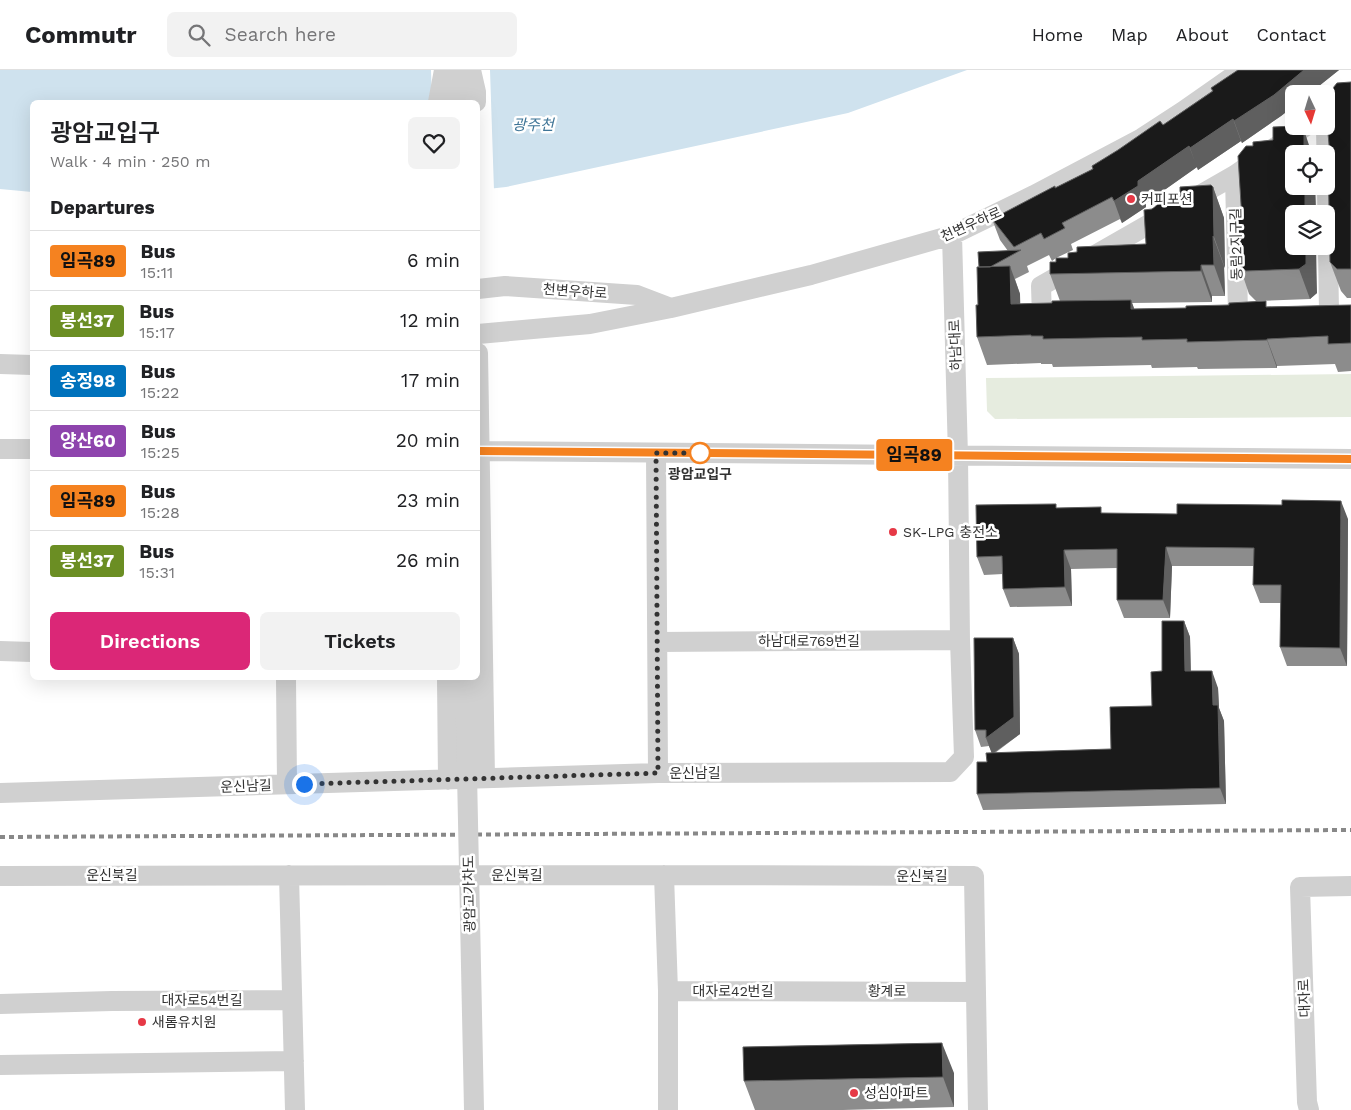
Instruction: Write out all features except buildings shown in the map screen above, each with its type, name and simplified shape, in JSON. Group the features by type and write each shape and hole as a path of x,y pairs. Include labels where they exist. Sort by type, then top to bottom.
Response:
{"street":[{"path":"438,100 444,70"},
{"path":"457,70 458,100"},
{"path":"471,70 476,100"},
{"name":"천변우하로","path":"480,334 590,324 671,308 811,275 952,235 1142,138 1242,70"},
{"path":"1335,105 1351,92"},
{"path":"1071,317 1042,317 1042,286 1235,174 1293,135"},
{"path":"1326,135 1328,312"},
{"name":"동림2지구길","path":"1235,174 1237,314"},
{"name":"하남대로","path":"952,235 958,456"},
{"name":"천변우하로","path":"480,289 505,286 637,295 671,308"},
{"path":"0,364 30,365"},
{"path":"0,449 30,449"},
{"path":"480,452 1351,460"},
{"path":"656,453 658,773"},
{"name":"운신남길","path":"0,793 658,773 950,772 964,757 960,640 958,456"},
{"path":"480,506 485,778"},
{"name":"하남대로769번길","path":"658,642 960,640"},
{"path":"0,652 30,652"},
{"path":"286,680 287,784"},
{"path":"447,680 448,780"},
{"name":"광암고가차도","path":"466,680 474,1110"},
{"path":"289,875 295,1110"},
{"path":"664,875 668,991 668,1110"},
{"name":"운신북길","path":"0,876 974,876 975,992"},
{"name":"대자로","path":"1309,1110 1307,1102 1300,887 1351,886"},
{"name":"대자로42번길","path":"668,991 799,991"},
{"name":"황계로","path":"799,991 975,992"},
{"path":"975,992 978,1110"},
{"name":"대자로54번길","path":"0,1004 292,1000"},
{"path":"0,1065 294,1061"}],"shaded area":[{"path":"1351,374 1351,417 995,419 987,411 986,378"}],"water":[{"name":"광주천","path":"0,70 967,70 848,113 506,187 480,190 480,100 30,100 30,192 0,189"}],"pier":[{"path":"431,70 490,70 494,191 480,192 480,100 432,100"}],"railway":[{"path":"0,837 1351,830"}],"bus line":[{"name":"임곡89","path":"480,451 1351,459"}],"place":[{"name":"커피포션","path":"1131,199"},
{"name":"광암교입구","path":"700,453"},
{"name":"SK-LPG 충전소","path":"893,532"},
{"name":"새롬유치원","path":"142,1022"},
{"name":"성심아파트","path":"854,1093"}],"route":[{"path":"304,784 658,773 656,453 700,453"}]}
